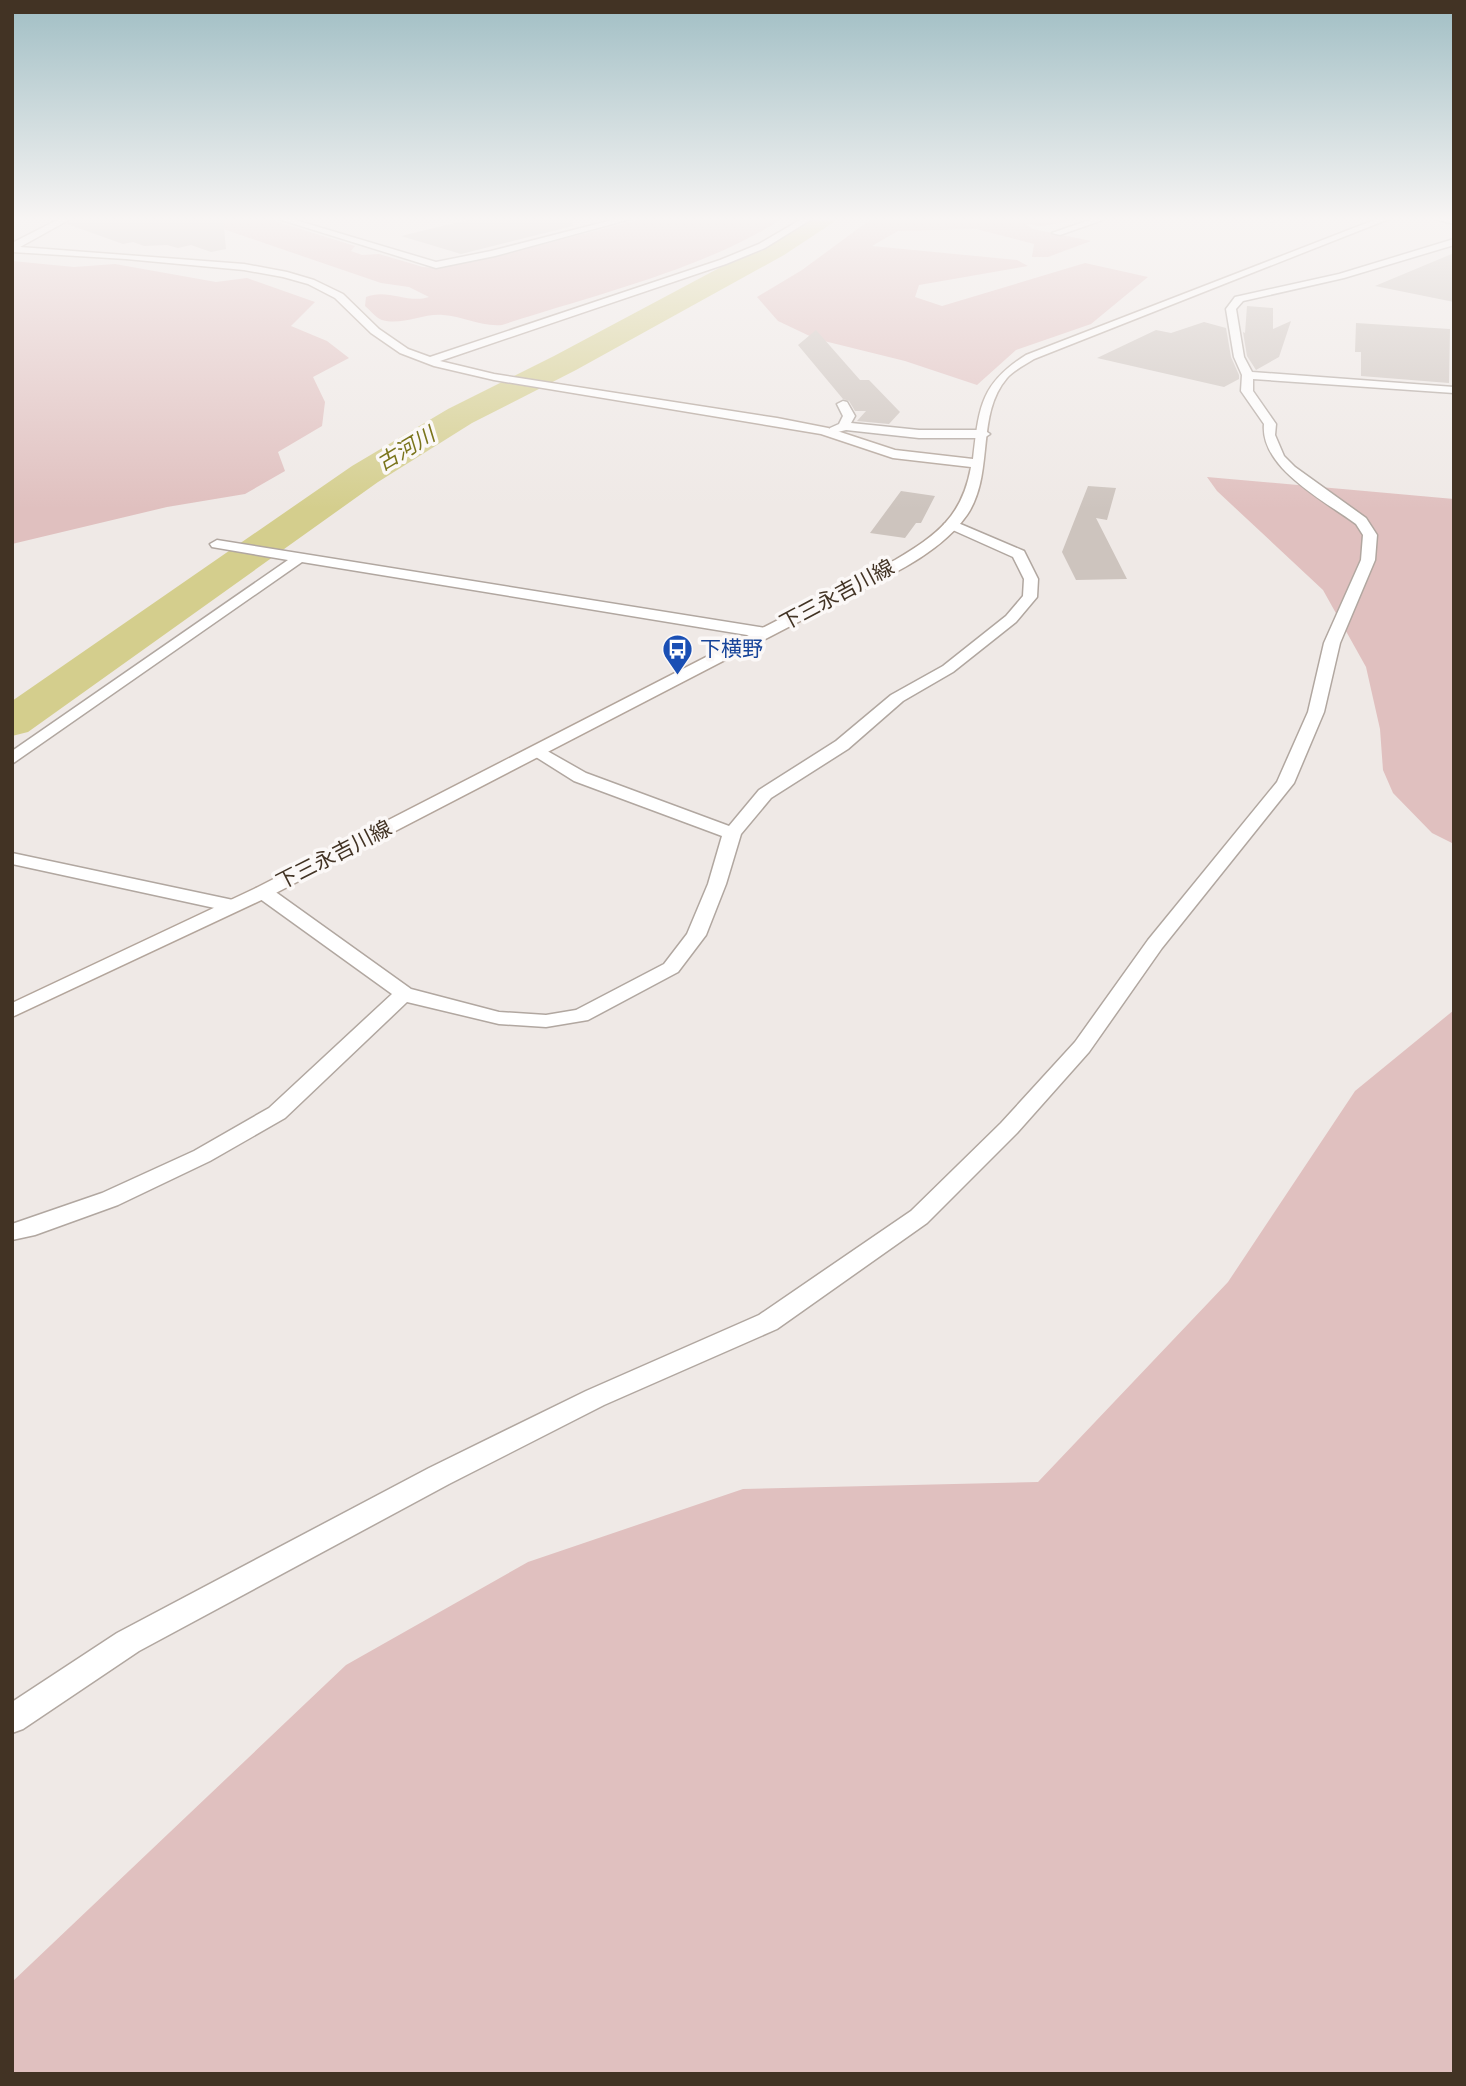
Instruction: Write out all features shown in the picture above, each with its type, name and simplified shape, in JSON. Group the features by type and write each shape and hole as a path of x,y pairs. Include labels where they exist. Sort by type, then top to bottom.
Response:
{"street":[{"path":"357,314 374,331 404,351 428,361 494,377 776,422 830,433 893,454 979,464"},
{"path":"428,361 467,351 572,314"},
{"name":"下三永吉川線","path":"12,1011 263,891 766,633 917,552 962,512 976,481 991,395 1003,375 1030,357 1061,343 1138,314"},
{"path":"12,1719 128,1642 439,1476 594,1398 768,1322 919,1217 1009,1128 1082,1047 1155,944 1286,783 1316,712 1332,643 1368,560 1370,536 1361,521 1291,470 1278,457 1269,435 1270,424 1247,391 1248,375 1239,356 1232,314"},
{"path":"1248,375 1454,390"},
{"path":"843,404 849,416 844,426"},
{"path":"830,433 844,426 919,434 984,434"},
{"path":"263,891 404,993 499,1018 546,1021 581,1016 592,1011 671,968 696,935 717,884 732,833 765,794 842,745 898,698 948,669 1011,619 1030,597 1031,579 1019,554 951,524"},
{"path":"217,544 766,633"},
{"path":"12,759 295,557"},
{"path":"536,752 580,776 732,833"},
{"path":"12,858 233,906"},
{"path":"12,1232 110,1199 202,1156 277,1113 404,993"}],"shaded area":[{"path":"12,314 303,314 291,326 327,341 349,358 313,377 325,402 322,426 278,452 285,471 245,494 167,507 12,544"},
{"path":"373,314 537,314 502,325 443,315 397,321 382,320"},
{"path":"772,314 1103,314 1091,324 1016,350 977,385 905,361 816,339 778,321"},
{"path":"1207,477 1454,499 1454,844 1432,833 1393,793 1383,770 1380,729 1366,667 1323,590 1217,491"},
{"path":"1454,1010 1454,2074 12,2074 12,1982 346,1665 528,1562 743,1489 1038,1482 1228,1282 1355,1091"}],"building":[{"path":"1246,314 1273,314 1273,329 1291,321 1279,357 1256,370 1247,356 1243,332 1245,333"},
{"path":"1204,322 1226,328 1231,357 1239,379 1224,387 1097,358 1156,330 1171,333"},
{"path":"1356,323 1450,329 1449,383 1361,376 1361,352 1355,352"},
{"path":"816,330 860,380 869,380 900,412 889,424 857,421 866,411 855,411 798,345"},
{"path":"1088,486 1116,488 1107,520 1096,518 1127,579 1076,580 1062,552"},
{"path":"901,491 935,496 921,523 916,523 905,538 870,533"}],"waterway":[{"name":"古河川","path":"12,722 365,474 460,416 655,314"}],"place":[{"name":"下横野","path":"677,676"}]}
